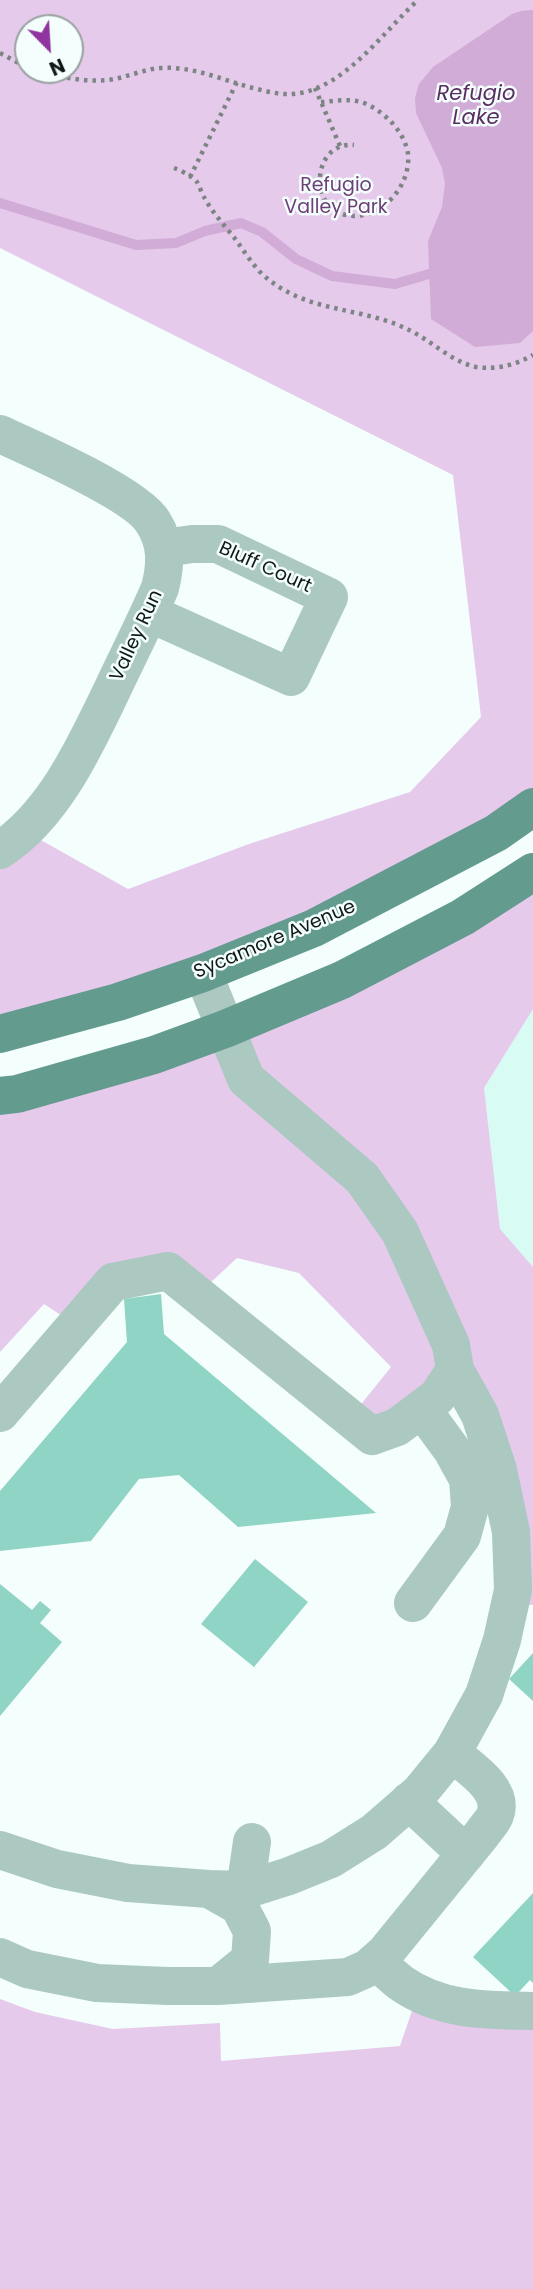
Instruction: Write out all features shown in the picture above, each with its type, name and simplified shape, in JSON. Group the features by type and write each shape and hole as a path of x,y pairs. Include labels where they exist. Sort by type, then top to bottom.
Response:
{"main road":[{"name":"Sycamore Avenue","path":"0,1034 118,1002 203,973 314,928 496,833 533,807"},
{"path":"0,1096 17,1094 154,1055 342,981 463,917 533,872"}],"street":[{"path":"2,440 97,481 130,501 152,520 165,548"},
{"name":"Bluff Court","path":"149,613 291,677 329,597 218,544 165,548"},
{"name":"Valley Run","path":"0,850 11,843 47,805 80,756 149,613 162,579 165,548"},
{"path":"0,1850 57,1869 128,1883 227,1889 289,1877 331,1859 374,1832 420,1792 452,1754 484,1695 502,1640 522,1605 513,1590 511,1532 498,1470 480,1415 455,1370 451,1345 400,1232 362,1178 246,1079 203,973"},
{"path":"0,1413 113,1282 168,1271 372,1436 397,1427 438,1397 455,1370"},
{"path":"413,1603 462,1536 470,1507 468,1479 452,1450 422,1409"},
{"path":"0,1957 27,1969 97,1983 218,1986 348,1977 368,1968 385,1952 496,1814 495,1794 476,1773 452,1754"},
{"path":"409,1801 466,1854"},
{"path":"227,1889 252,1842"},
{"path":"218,1986 250,1960 252,1931 227,1889"},
{"path":"376,1961 401,1983 447,2005 472,2010 533,2011"}],"path":[{"path":"84,79 109,80 160,68 188,70 290,95 309,92 354,65 418,0"},
{"path":"190,177 236,82"},
{"path":"315,88 340,146"},
{"path":"321,102 362,102 390,122 404,140 408,154 407,166 397,194 388,203 363,215 341,214 323,198 320,173 332,150 344,144 354,145"},
{"path":"174,168 196,182 233,237 261,272 282,290 343,312 367,315 393,323 473,366 500,368 533,355"}],"shaded area":[{"path":"533,1009 533,1267 500,1230 484,1088"}],"green space":[{"name":"Refugio Valley Park","path":"0,0 533,0 533,807 445,860 0,1034 0,850 23,830 128,889 249,844 410,792 481,717 453,475 0,248"},
{"path":"533,872 533,1009 484,1088 500,1229 533,1267 533,1605 510,1605 456,1371 397,1427 350,1418 391,1367 299,1273 237,1258 197,1295 168,1271 76,1325 44,1304 0,1352 0,1096 154,1055"},
{"path":"418,1993 533,2011 533,2289 0,2289 0,1999 35,2012 113,2029 220,2023 221,2061 400,2046"}],"water":[{"name":"Refugio Lake","path":"533,10 533,331 520,343 475,347 431,319 428,241 442,207 445,184 442,168 416,113 415,98 419,84 433,67 512,14"}],"building":[{"path":"161,1294 164,1334 376,1513 238,1527 179,1475 139,1479 91,1541 0,1551 0,1491 127,1342 124,1299"},
{"path":"255,1559 308,1602 254,1667 201,1624"},
{"path":"0,1584 32,1610 40,1601 51,1610 40,1623 62,1642 0,1716"},
{"path":"533,1653 533,1701 509,1679"},
{"path":"533,1893 533,1983 530,1980 515,1996 473,1957"}],"waterway":[{"path":"0,203 136,245 176,243 205,231 241,223 262,232 296,259 332,276 395,284 429,274"}]}
